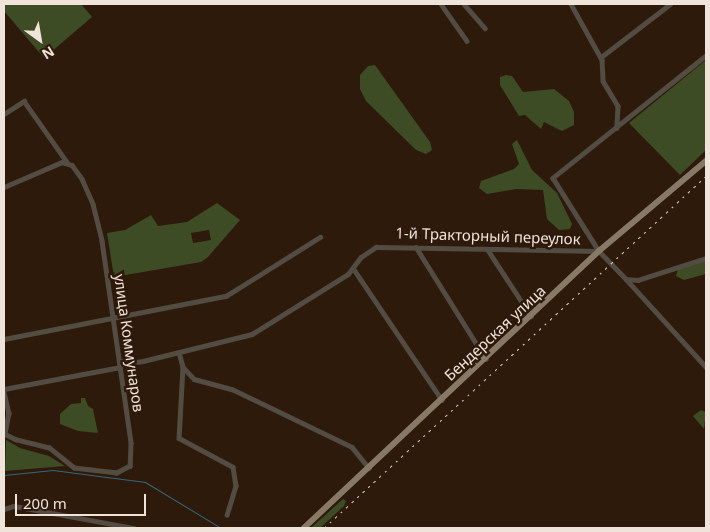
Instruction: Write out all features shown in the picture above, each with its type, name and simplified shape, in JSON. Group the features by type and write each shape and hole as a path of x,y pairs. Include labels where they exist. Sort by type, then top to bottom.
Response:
{"main road":[{"name":"Бендерская улица","path":"304,528 599,251 706,160"}],"street":[{"path":"442,4 468,41"},
{"path":"464,4 485,28"},
{"path":"571,4 601,57 603,81 618,106 617,128"},
{"path":"601,57 670,4"},
{"path":"706,56 552,178 599,251 706,366"},
{"name":"улица Коммунаров","path":"4,114 24,101 68,162 78,172 93,204 102,241 112,316 121,360 120,367 132,446 127,470 117,473 74,468 49,448 16,440 4,434"},
{"path":"4,187 50,165 68,162"},
{"path":"4,339 112,316 226,296 320,237"},
{"path":"416,246 486,359"},
{"name":"1-й Тракторный переулок","path":"353,268 367,251 376,247 416,246 488,250 599,251"},
{"path":"488,250 531,316"},
{"path":"626,279 638,280 706,258"},
{"path":"121,360 129,363 252,334 353,268 442,400"},
{"path":"178,352 183,367 179,438 233,467 236,486 227,515"},
{"path":"4,434 9,413 4,391 120,367"},
{"path":"183,367 194,379 232,389 352,447 369,468"},
{"path":"4,509 14,506 134,528"}],"green space":[{"path":"4,4 81,4 92,17 44,58 4,11"},
{"path":"706,60 706,150 680,175 629,123"},
{"path":"375,65 430,142 432,150 426,154 416,150 366,101 360,89 360,75 368,66"},
{"path":"512,76 523,92 554,89 569,101 574,112 574,125 562,131 544,122 541,129 525,115 519,116 500,85 500,77"},
{"path":"517,140 532,170 557,193 572,224 570,229 559,230 547,219 543,190 516,189 487,194 479,188 481,181 514,169 519,164 512,144"},
{"path":"217,203 240,220 208,257 201,262 114,277 107,233 125,230 151,215 158,226 187,222","holes":["209,230 211,240 193,243 191,233"]},
{"path":"706,260 706,274 684,280 676,276 678,269"},
{"path":"81,398 85,398 88,406 93,409 98,433 78,431 60,424 60,414 71,404 81,403"},
{"path":"701,410 706,412 704,429 693,416"},
{"path":"6,440 20,448 49,456 65,466 5,471"},
{"path":"343,499 346,501 344,506 320,528 311,528"}],"waterway":[{"path":"4,475 53,470 145,482 221,528"}],"railway":[{"path":"324,528 706,176"}]}
